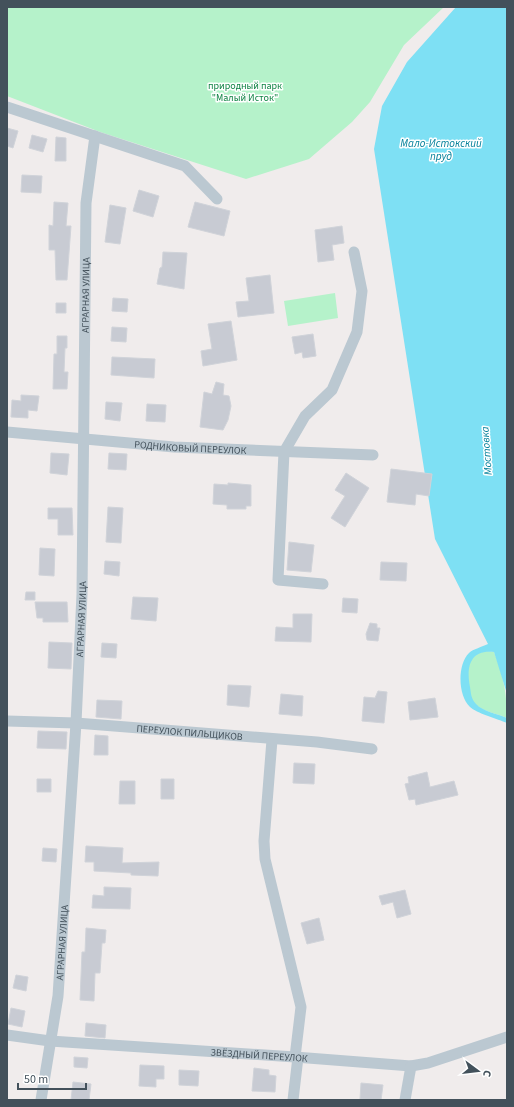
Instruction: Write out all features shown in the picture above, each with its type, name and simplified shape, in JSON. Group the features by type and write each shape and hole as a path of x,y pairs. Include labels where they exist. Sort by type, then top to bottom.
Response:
{"street":[{"path":"7,107 185,166 217,199"},
{"name":"АГРАРНАЯ УЛИЦА","path":"41,1100 58,996 76,724 82,594 86,203 95,136"},
{"path":"323,584 278,580 284,452 305,416 332,390 357,332 362,291 354,252"},
{"name":"РОДНИКОВЫЙ ПЕРЕУЛОК","path":"7,432 174,447 374,456"},
{"name":"ПЕРЕУЛОК ПИЛЬЩИКОВ","path":"7,721 76,724 272,740 317,742 372,749"},
{"path":"272,740 264,841 265,859 301,1007 293,1100"},
{"name":"ЗВЁЗДНЫЙ ПЕРЕУЛОК","path":"7,1035 50,1041 411,1066 428,1063 507,1037"},
{"path":"405,1100 411,1066"}],"green space":[{"name":"природный парк \"Малый Исток\"","path":"7,7 444,7 404,45 370,102 352,122 309,159 246,179 100,132 7,96"},
{"path":"335,293 338,318 288,326 284,301"},
{"path":"486,651 494,652 500,668 504,684 507,718 478,706 475,704 470,694 467,680 469,666 474,656"}],"water":[{"name":"Мало-Истокский пруд","path":"456,7 507,7 507,694 494,652 480,653 475,656 470,666 469,680 474,702 482,709 507,718 507,723 482,714 470,707 463,696 461,688 461,672 465,658 475,649 488,644 435,539 374,149 382,106 407,62"}],"building":[{"path":"7,128 18,131 13,148 7,146"},
{"path":"32,135 47,139 43,152 29,148"},
{"path":"56,137 66,138 66,161 55,161"},
{"path":"22,175 42,176 41,193 21,192"},
{"path":"139,190 159,196 153,217 133,211"},
{"path":"54,202 68,203 66,226 71,226 67,280 56,280 55,250 49,250 49,225 53,226"},
{"path":"195,202 230,211 224,236 188,227"},
{"path":"110,205 126,208 120,244 105,242"},
{"path":"342,226 344,243 332,245 334,260 318,262 315,230"},
{"path":"163,252 187,253 184,289 157,284 160,268 162,267"},
{"path":"270,275 274,313 238,317 236,302 249,301 246,278"},
{"path":"113,298 128,299 127,312 112,311"},
{"path":"56,303 66,303 66,313 56,313"},
{"path":"231,321 237,360 203,366 201,351 212,349 208,324"},
{"path":"112,327 127,328 126,342 111,341"},
{"path":"313,334 316,356 303,358 302,352 295,354 292,337"},
{"path":"57,336 67,336 64,372 68,372 67,389 53,389 54,354 57,354"},
{"path":"112,357 155,359 154,378 111,375"},
{"path":"216,382 224,384 223,395 229,396 231,406 228,420 223,430 200,427 204,392 212,394"},
{"path":"21,395 39,396 37,411 28,410 28,418 11,417 12,400 21,401"},
{"path":"106,402 122,403 120,421 105,419"},
{"path":"147,404 166,405 165,422 146,421"},
{"path":"51,453 69,454 67,475 50,473"},
{"path":"109,453 127,454 126,470 108,469"},
{"path":"391,469 432,474 429,496 416,494 415,505 387,502"},
{"path":"346,473 369,488 345,527 331,518 345,496 335,490"},
{"path":"228,483 251,485 251,506 246,506 246,509 227,509 227,505 213,504 214,484 228,485"},
{"path":"108,507 123,508 121,543 106,542"},
{"path":"48,508 72,508 73,535 58,535 58,519 48,519"},
{"path":"289,542 314,545 311,572 287,570"},
{"path":"40,548 55,549 54,576 39,575"},
{"path":"105,561 120,562 119,576 104,574"},
{"path":"381,562 407,563 406,581 380,580"},
{"path":"26,592 35,592 35,600 25,600"},
{"path":"133,597 158,598 156,621 131,619"},
{"path":"343,598 358,599 357,613 342,612"},
{"path":"35,602 67,602 68,622 43,622 43,618 37,618"},
{"path":"293,614 312,614 311,642 275,641 276,627 293,628"},
{"path":"370,623 377,624 377,628 380,628 378,641 367,640 366,634"},
{"path":"49,642 72,643 71,669 48,668"},
{"path":"102,643 117,644 116,658 101,657"},
{"path":"228,685 251,686 249,707 227,705"},
{"path":"378,691 387,692 384,723 362,721 364,697 375,698"},
{"path":"281,694 303,696 302,716 279,714"},
{"path":"435,698 438,717 410,720 408,702"},
{"path":"97,700 122,701 121,719 96,717"},
{"path":"38,731 67,732 66,749 37,748"},
{"path":"95,735 108,736 108,755 94,755"},
{"path":"294,763 315,764 314,784 293,783"},
{"path":"427,772 430,787 454,781 458,795 416,805 415,799 409,800 405,784 409,783 408,777"},
{"path":"37,779 51,779 51,792 37,792"},
{"path":"161,779 174,779 174,799 161,799"},
{"path":"120,781 135,781 135,804 119,804"},
{"path":"86,846 123,848 122,863 159,862 158,876 94,871 94,862 85,862"},
{"path":"43,848 57,849 56,862 42,861"},
{"path":"104,887 131,888 130,909 92,908 93,895 104,896"},
{"path":"405,890 411,914 397,918 393,902 382,905 379,896"},
{"path":"319,918 324,940 307,944 301,923"},
{"path":"86,928 106,930 105,943 102,943 100,973 95,973 94,1001 80,1000 82,952 85,952"},
{"path":"16,975 28,977 26,991 13,988"},
{"path":"11,1008 25,1011 22,1027 8,1024"},
{"path":"86,1023 106,1025 105,1038 85,1036"},
{"path":"74,1057 88,1058 87,1068 74,1067"},
{"path":"140,1065 164,1066 164,1079 156,1079 156,1087 139,1086"},
{"path":"254,1068 269,1070 269,1075 276,1076 275,1092 252,1091"},
{"path":"179,1070 199,1071 198,1086 179,1085"},
{"path":"73,1082 91,1084 89,1100 71,1100"},
{"path":"361,1083 383,1085 381,1100 360,1099"}],"water label":[{"name":"Мостовка","path":"486,451"}]}
